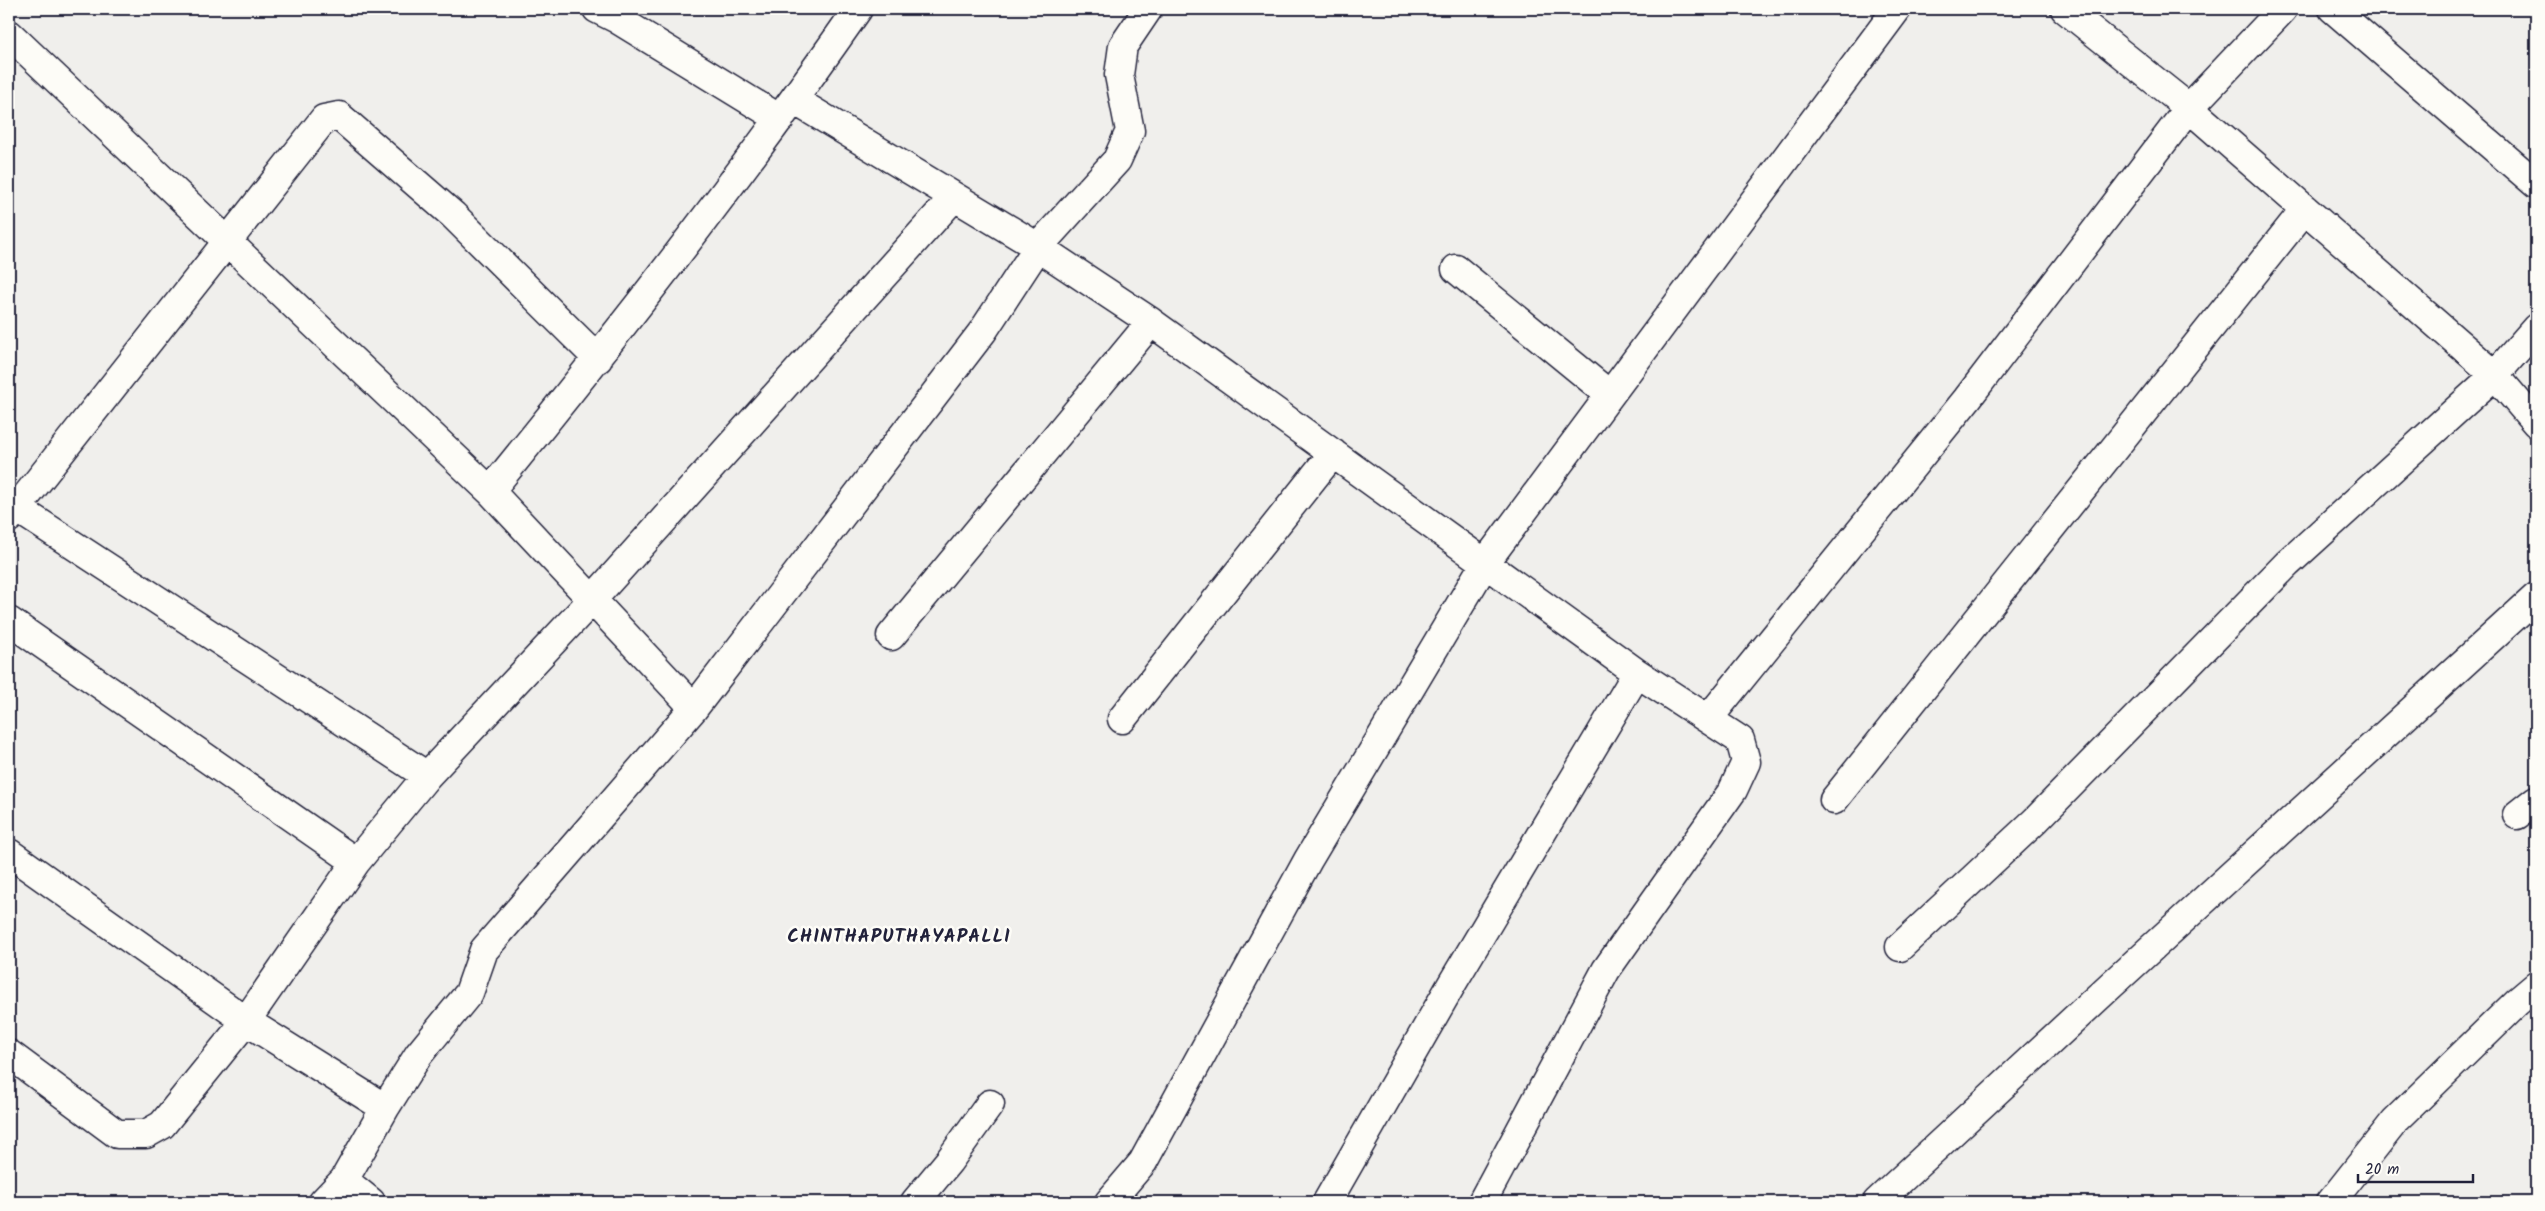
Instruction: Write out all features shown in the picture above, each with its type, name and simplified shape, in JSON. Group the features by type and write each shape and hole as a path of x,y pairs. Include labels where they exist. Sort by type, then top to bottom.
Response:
{"street":[{"path":"596,9 954,197 1038,247 1151,322 1636,673 1740,740 1746,762 1734,790 1606,970 1482,1202"},
{"path":"490,491 598,359 787,110 858,9"},
{"path":"323,1202 344,1180 385,1108 419,1054 469,993 484,950 694,708 982,331 1038,247 1117,160 1130,131 1119,75 1124,46 1148,9"},
{"path":"1109,1202 1143,1162 1308,860 1485,563 1897,9"},
{"path":"2065,9 2189,108 2495,375 2536,423"},
{"path":"1708,719 1967,399 2189,108 2283,9"},
{"path":"2333,9 2536,184"},
{"path":"9,34 490,491 591,601 694,708"},
{"path":"427,776 11,510 324,119 339,116 453,215 598,359"},
{"path":"9,1054 117,1134 146,1134 162,1125 246,1021 356,862 427,776 591,601 954,197"},
{"path":"1834,800 2305,209"},
{"path":"1456,269 1610,396"},
{"path":"891,636 1151,322"},
{"path":"1900,947 2035,821 2287,564 2495,375 2536,328"},
{"path":"1122,719 1333,454"},
{"path":"1877,1202 2102,993 2536,597"},
{"path":"9,621 356,862"},
{"path":"1327,1202 1458,973 1636,673"},
{"path":"9,853 246,1021 385,1108"},
{"path":"2331,1202 2395,1121 2517,1002 2536,986"},
{"path":"915,1202 949,1161 990,1104"},
{"path":"344,1180 371,1202"}],"district":[{"name":"CHINTHAPUTHAYAPALLI","path":"899,935"}]}
